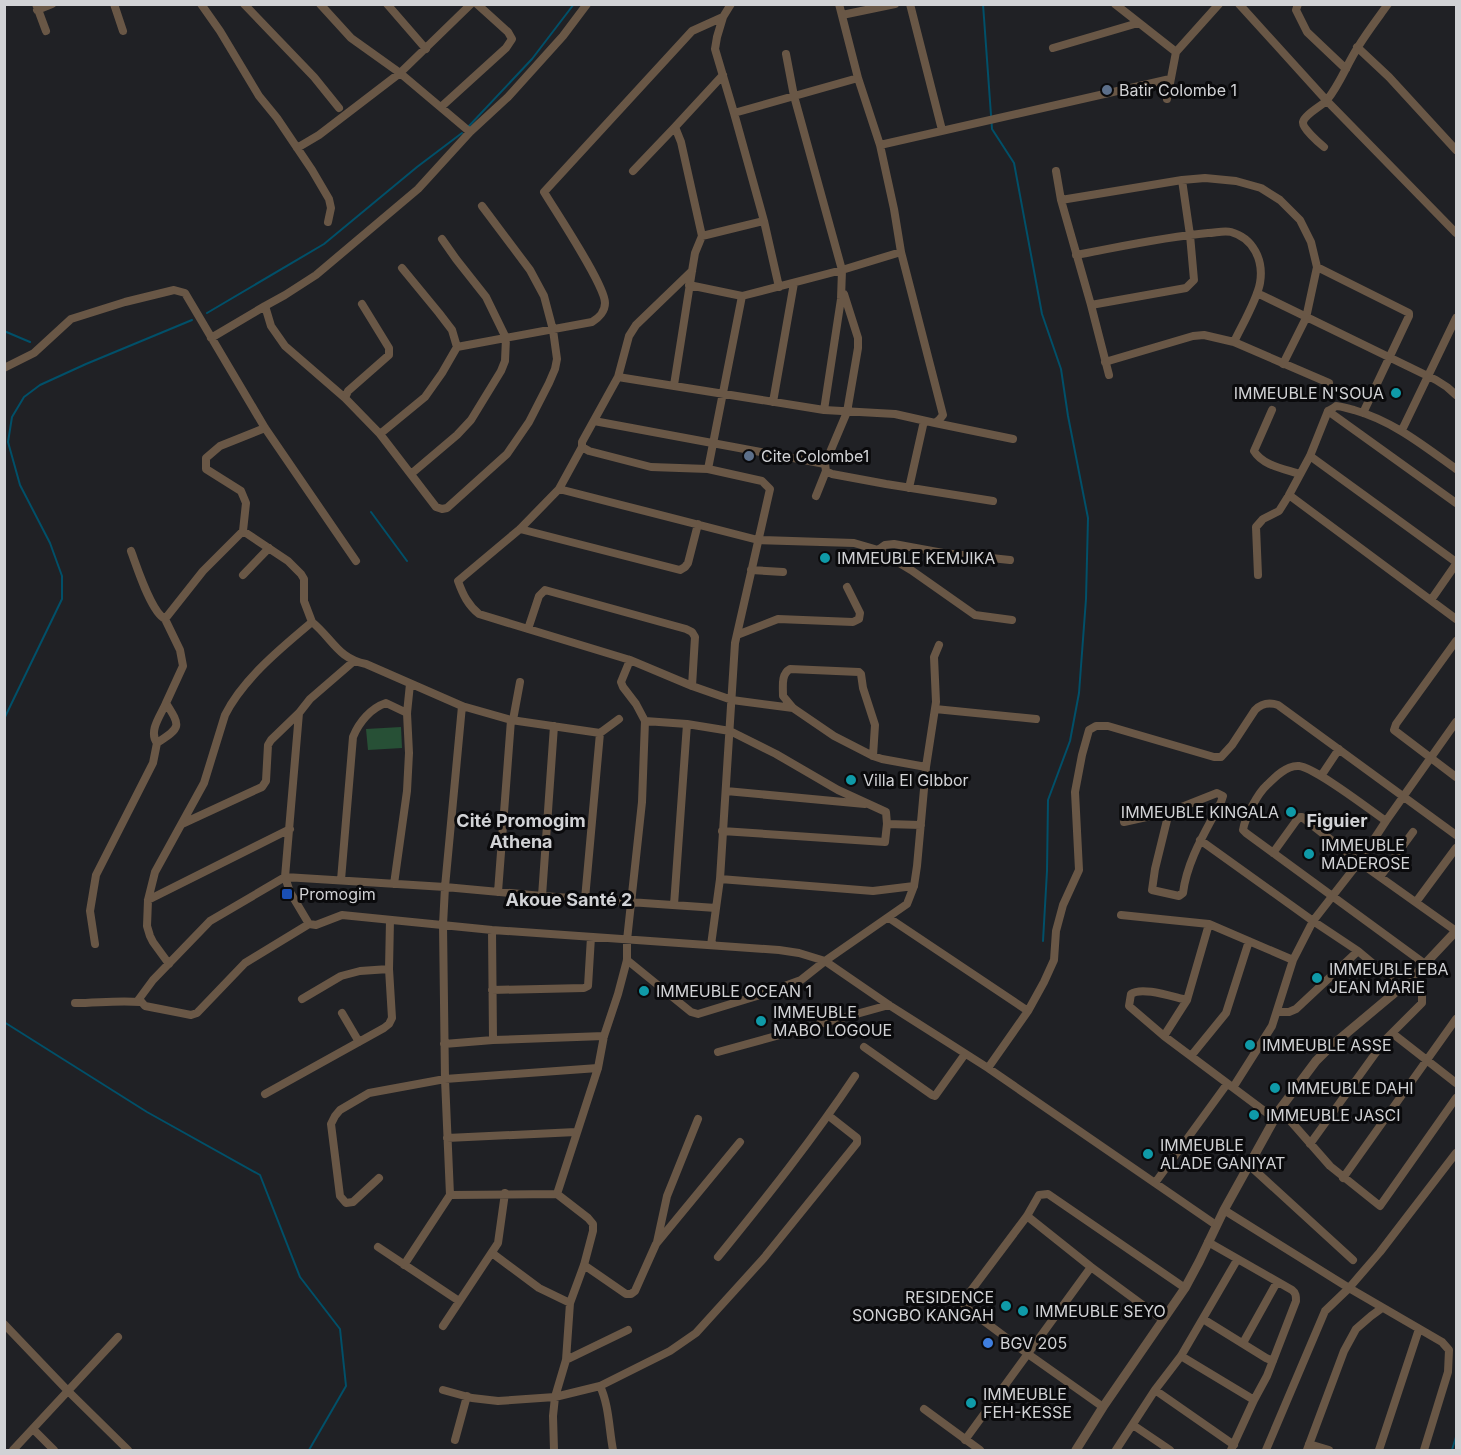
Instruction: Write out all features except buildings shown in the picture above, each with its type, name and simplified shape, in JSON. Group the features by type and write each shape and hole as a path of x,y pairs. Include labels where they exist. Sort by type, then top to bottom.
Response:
{"street":[{"path":"46,31 36,7 52,4"},
{"path":"114,4 123,31"},
{"path":"201,4 329,199 328,222"},
{"path":"244,4 314,77 339,108"},
{"path":"320,4 351,38 400,73 470,132"},
{"path":"387,4 426,49"},
{"path":"297,148 319,135 400,73 471,4"},
{"path":"441,107 506,48 512,39 508,32 477,4"},
{"path":"211,338 316,275 418,189 470,132 508,97 563,36 586,4"},
{"path":"731,4 723,17 715,49 764,221 779,286"},
{"path":"839,4 858,78 880,145 901,252 943,415 935,423"},
{"path":"842,15 895,4"},
{"path":"910,4 942,130"},
{"path":"1115,4 1176,52"},
{"path":"1167,99 1176,52 1218,4"},
{"path":"1239,4 1327,101 1456,232"},
{"path":"1298,4 1296,10 1307,32 1346,69"},
{"path":"1324,147 1306,130 1303,122 1307,116 1327,101 1357,47 1388,4"},
{"path":"457,347 553,330 597,319 605,307 605,300 596,278 544,192 692,32 723,17"},
{"path":"1053,48 1138,23"},
{"path":"1357,47 1389,77 1456,150"},
{"path":"786,54 794,96 842,270 842,298 824,410"},
{"path":"633,171 723,75"},
{"path":"734,113 858,78"},
{"path":"880,145 1170,79"},
{"path":"675,126 681,142 702,236 695,253 689,285 675,385"},
{"path":"1056,171 1061,200 1108,375"},
{"path":"1061,200 1205,178 1236,180 1261,188 1280,200 1300,220 1311,242 1317,267 1306,318 1283,364"},
{"path":"1091,305 1186,288 1194,280 1182,180"},
{"path":"265,306 271,326 285,346 345,398 380,434 436,507 447,508 507,454 529,422 555,369 557,359 553,330 544,296 530,270 482,206"},
{"path":"702,236 764,221"},
{"path":"1076,255 1190,235 1229,232 1242,237 1254,248 1260,260 1261,274 1257,294 1234,342"},
{"path":"411,474 471,420 505,362 507,338 486,297 442,238"},
{"path":"689,285 742,296 901,252"},
{"path":"1317,267 1409,313 1363,413"},
{"path":"380,434 424,397 442,373 457,347 452,330 402,268"},
{"path":"692,271 636,325 629,336 618,377 559,489 520,529 458,581 465,600 479,614 630,660 732,700 793,708"},
{"path":"773,402 794,283"},
{"path":"816,496 847,412 858,348 858,338 842,287"},
{"path":"4,368 34,353 71,319 174,290 185,293 265,428 356,561"},
{"path":"1257,294 1436,380 1456,395"},
{"path":"708,469 742,296"},
{"path":"345,398 348,391 390,352 362,304"},
{"path":"1402,430 1456,318"},
{"path":"1105,362 1193,336 1204,335 1234,342 1329,383"},
{"path":"618,377 824,410 895,414 1013,440"},
{"path":"1258,575 1256,527 1263,519 1279,511 1310,456 1328,411 1336,406 1363,413 1402,430 1456,469"},
{"path":"1272,410 1254,451 1258,458 1265,462 1300,474"},
{"path":"1328,411 1456,503"},
{"path":"594,421 826,467 832,474 993,501"},
{"path":"909,488 924,421"},
{"path":"165,620 203,571 243,531 246,503 241,490 206,469 206,458 220,446 265,428"},
{"path":"582,447 589,451 651,467 708,469 762,481 771,489 735,643 720,879 711,945"},
{"path":"1310,456 1456,563 1431,600"},
{"path":"559,489 758,540 854,543 878,550 975,615 1012,620"},
{"path":"1289,495 1456,619"},
{"path":"520,529 680,570 688,563 698,524"},
{"path":"243,531 288,561 301,574 304,579 304,601 312,622 337,650 354,661 366,664 462,706 512,720 600,733 619,719"},
{"path":"878,550 885,545 894,544 943,553 1010,560"},
{"path":"243,575 269,548"},
{"path":"95,944 90,910 96,875 153,763 157,743 154,739 154,730 183,666 180,650 165,620 156,610 131,551"},
{"path":"752,570 783,572"},
{"path":"737,635 778,619 853,622 859,619 860,613 847,587"},
{"path":"528,629 539,596 545,590 686,628 695,637 692,686"},
{"path":"169,964 153,942 147,926 148,900 155,872 204,783 229,707 257,672 312,622"},
{"path":"1456,642 1396,724 1394,730 1456,777"},
{"path":"627,960 691,1012 698,1014 801,980 907,904 914,886 917,867 926,767 936,702 934,657 939,645"},
{"path":"556,1194 598,1068 604,1036 627,960 627,940 642,802 645,721 621,682 630,660"},
{"path":"184,823 262,787 266,782 268,745 271,740 310,699 354,661"},
{"path":"873,756 874,718 859,672 790,669 784,674 783,696 793,708 834,736 873,756 926,767"},
{"path":"498,892 512,720 520,682"},
{"path":"394,884 407,791 409,753 407,713 410,684"},
{"path":"157,743 172,733 176,727 177,720 166,703"},
{"path":"341,880 353,737 357,726 376,706 386,703 407,713"},
{"path":"988,1068 1028,1011 1054,960 1056,931 1063,905 1079,870 1075,792 1089,730 1096,726 1108,726 1214,757 1221,757 1260,705 1273,703 1456,834"},
{"path":"404,1265 450,1195 444,1044 443,925 462,706"},
{"path":"935,709 1036,719"},
{"path":"299,713 285,877 290,892 309,924"},
{"path":"645,721 687,724 730,731 776,754 838,790 886,812 887,824 885,842 722,831"},
{"path":"1155,1183 1272,1026 1293,960 1313,921 1359,862 1456,722"},
{"path":"674,905 687,724"},
{"path":"542,896 554,726"},
{"path":"585,899 600,733"},
{"path":"1321,776 1338,748"},
{"path":"1386,821 1321,776 1298,766 1290,767 1280,773 1263,788 1243,830 1425,964"},
{"path":"726,791 872,805"},
{"path":"1124,822 1169,812 1217,793 1223,796 1200,840 1185,878 1183,893 1179,896 1152,890 1169,812"},
{"path":"1076,1450 1185,1288 1224,1210 1278,1114 1317,1061 1410,980 1456,931 1359,862 1302,817 1296,821 1273,853"},
{"path":"887,824 921,825"},
{"path":"148,900 290,829"},
{"path":"1380,877 1413,832"},
{"path":"1200,840 1358,951 1401,987"},
{"path":"1416,902 1456,848"},
{"path":"140,1002 139,999 153,980 210,921 285,877 716,908"},
{"path":"720,879 873,891 914,886"},
{"path":"75,1003 124,1000 190,1015 197,1013 246,963 309,924 316,925 342,915 492,930 800,953 825,961 988,1068 1216,1226"},
{"path":"1121,915 1209,924 1293,960"},
{"path":"889,918 1028,1011"},
{"path":"265,1094 384,1029 389,1024 392,1018 389,969 390,920"},
{"path":"1164,1036 1187,1000 1209,924"},
{"path":"492,930 493,1040"},
{"path":"492,990 584,988 588,986 591,937"},
{"path":"1191,1056 1226,1013 1249,941"},
{"path":"1277,1012 1290,1012 1296,1009 1358,951"},
{"path":"302,999 341,976 360,971 389,969"},
{"path":"1310,1144 1385,1040 1422,1003 1422,993 1410,980"},
{"path":"1187,1000 1135,991 1131,994 1130,1006 1164,1036 1230,1085 1278,1114 1343,1178 1379,1206 1383,1205 1456,1098"},
{"path":"718,1052 889,1005"},
{"path":"342,1013 359,1042"},
{"path":"1343,1178 1456,1019"},
{"path":"1392,1033 1456,1083"},
{"path":"444,1044 604,1036"},
{"path":"864,1047 935,1096 965,1054"},
{"path":"379,1178 353,1202 346,1203 340,1196 331,1124 340,1110 369,1093 445,1079 598,1068"},
{"path":"718,1257 829,1116 855,1076"},
{"path":"443,1390 498,1401 555,1397 600,1386 670,1351 696,1333 764,1258 857,1143 857,1138 853,1134 829,1116"},
{"path":"584,1265 626,1294 635,1291 656,1244 668,1196 698,1119"},
{"path":"447,1138 576,1132"},
{"path":"656,1244 740,1142"},
{"path":"1266,1450 1325,1311 1349,1288 1380,1252 1456,1153"},
{"path":"1249,1165 1353,1260"},
{"path":"443,1326 498,1243 505,1193"},
{"path":"450,1195 556,1194 593,1224 584,1265 570,1303 566,1360 555,1397 554,1450"},
{"path":"1103,1407 965,1307 964,1300 1027,1216 1039,1196 1048,1194 1185,1288"},
{"path":"1224,1210 1349,1288 1453,1349 1424,1450"},
{"path":"1027,1216 1163,1320"},
{"path":"1155,1390 1233,1448 1267,1376 1296,1301 1295,1293 1208,1242"},
{"path":"378,1247 459,1301"},
{"path":"492,1253 539,1288 570,1303"},
{"path":"1116,1450 1155,1390 1181,1356 1237,1260"},
{"path":"965,1440 1091,1267"},
{"path":"1243,1343 1277,1282"},
{"path":"1329,1450 1308,1447 1344,1352 1356,1329 1382,1308"},
{"path":"1203,1319 1273,1361"},
{"path":"4,1324 128,1450"},
{"path":"1379,1450 1419,1329"},
{"path":"566,1360 628,1330"},
{"path":"13,1450 118,1337"},
{"path":"1181,1356 1254,1400"},
{"path":"600,1386 606,1408 612,1450"},
{"path":"455,1440 467,1396"},
{"path":"924,1409 980,1450"},
{"path":"1133,1425 1170,1450"},
{"path":"33,1429 54,1450"}],"green space":[{"path":"401,727 402,748 368,750 366,729"}],"waterway":[{"path":"469,126 532,59 574,4"},
{"path":"983,4 992,129 1014,163 1042,314 1061,369 1088,518 1086,599 1079,693 1070,741 1048,800 1043,941"},
{"path":"207,313 324,244 462,133"},
{"path":"4,719 62,599 62,576 50,543 20,485 8,442 12,417 24,397 40,385 192,320"},
{"path":"4,331 30,342"},
{"path":"371,512 407,561"},
{"path":"4,1022 147,1112 260,1175 300,1277 340,1329 346,1386 309,1450"},
{"path":"1452,1450 1456,1437"}],"place":[{"name":"Batir Colombe 1","path":"1107,90"},
{"name":"IMMEUBLE N'SOUA","path":"1396,393"},
{"name":"Cite Colombe1","path":"749,456"},
{"name":"IMMEUBLE KEMJIKA","path":"825,558"},
{"name":"Villa El GIbbor","path":"851,780"},
{"name":"IMMEUBLE KINGALA","path":"1291,812"},
{"name":"IMMEUBLE MADEROSE","path":"1309,854"},
{"name":"Promogim","path":"287,894"},
{"name":"IMMEUBLE EBA JEAN MARIE","path":"1317,978"},
{"name":"IMMEUBLE OCEAN 1","path":"644,991"},
{"name":"IMMEUBLE MABO LOGOUE","path":"761,1021"},
{"name":"IMMEUBLE ASSE","path":"1250,1045"},
{"name":"IMMEUBLE DAHI","path":"1275,1088"},
{"name":"IMMEUBLE JASCI","path":"1254,1115"},
{"name":"IMMEUBLE ALADE GANIYAT","path":"1148,1154"},
{"name":"RESIDENCE SONGBO KANGAH","path":"1006,1306"},
{"name":"IMMEUBLE SEYO","path":"1023,1311"},
{"name":"BGV 205","path":"988,1343"},
{"name":"IMMEUBLE FEH-KESSE","path":"971,1403"}],"district":[{"name":"Figuier","path":"1337,821"},
{"name":"Cité Promogim Athena","path":"521,831"},
{"name":"Akoue Santé 2","path":"569,900"}]}
